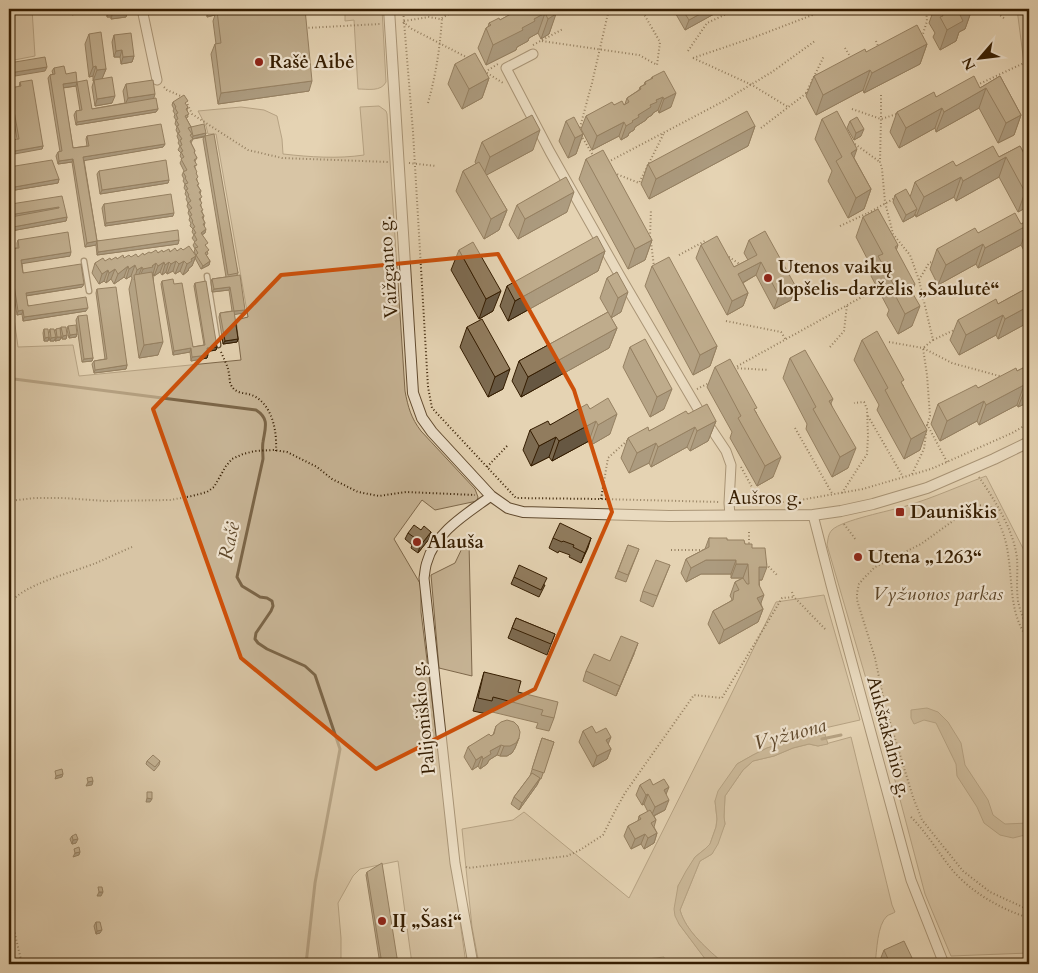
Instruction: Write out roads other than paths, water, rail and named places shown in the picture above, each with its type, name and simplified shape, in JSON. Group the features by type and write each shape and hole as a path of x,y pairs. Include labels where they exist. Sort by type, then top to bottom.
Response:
{"street":[{"path":"142,9 156,80"},
{"name":"Vaižganto g.","path":"389,9 413,393 422,418 432,432 492,496"},
{"path":"533,54 506,68 550,152 616,269 698,409 726,451 731,465 730,516"},
{"name":"Aušros g.","path":"492,496 508,508 523,512 669,516 814,515 873,504 927,488 1029,442"},
{"name":"Palijoniškio g.","path":"473,964 455,863 424,578 427,561 437,541 447,529 492,496"},
{"name":"Aukštakalnio g.","path":"814,515 831,585 911,880 944,964"}],"lane":[{"path":"84,261 89,291"},
{"path":"207,276 218,345"}],"waterway":[{"name":"Rašė","path":"9,368 14,379 256,410 265,420 263,459 237,577 242,586 260,597 272,601 271,611 256,633 255,639 267,649 305,666 315,675 340,749 315,883 306,964"},
{"name":"Vyžuona","path":"822,739 841,735"}],"place":[{"name":"Rašė Aibė","path":"259,62"},
{"name":"Utenos vaikų lopšelis-darželis „Saulutė“","path":"768,278"},
{"name":"Dauniškis","path":"900,512"},
{"name":"Alauša","path":"417,542"},
{"name":"Utena „1263“","path":"858,557"},
{"name":"IĮ „Šasi“","path":"382,921"}],"park label":[{"name":"Vyžuonos parkas","path":"938,594"}]}
